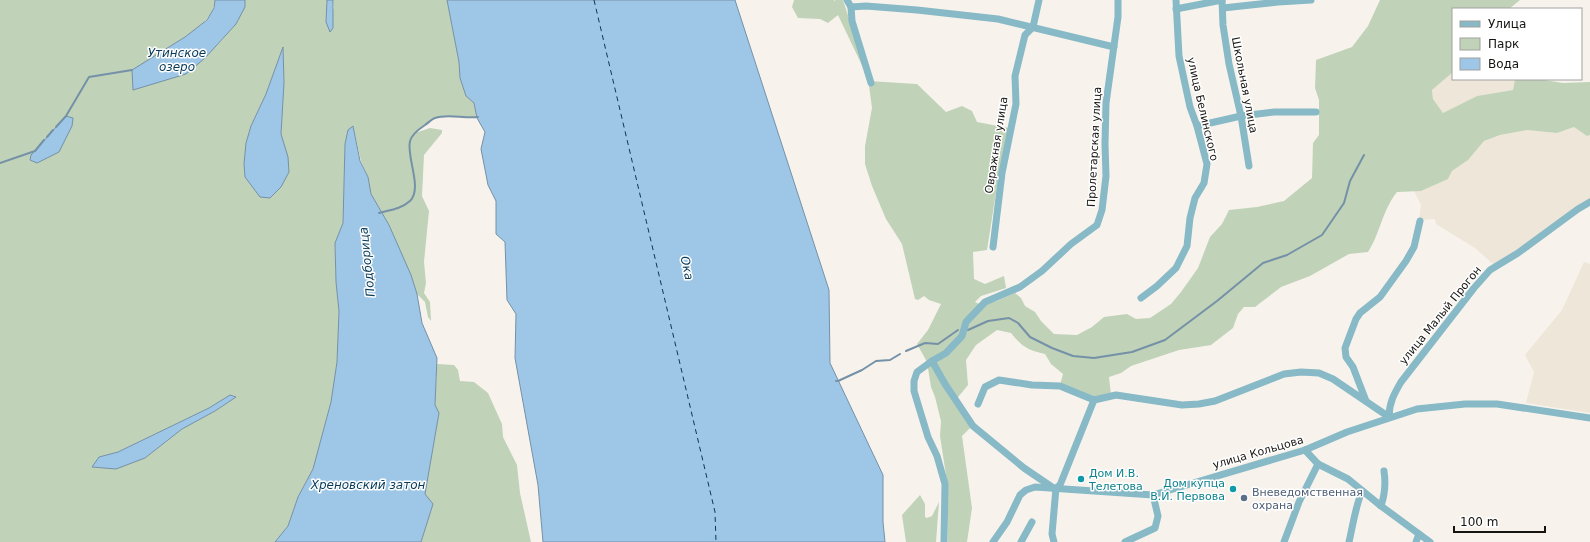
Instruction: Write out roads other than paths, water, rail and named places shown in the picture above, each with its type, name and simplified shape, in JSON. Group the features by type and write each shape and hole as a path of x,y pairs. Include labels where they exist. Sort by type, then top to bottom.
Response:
{"street":[{"path":"847,0 851,7 852,21 871,82"},
{"name":"Овражная улица","path":"993,247 1002,173 1016,104 1015,76 1025,35 1033,27 1039,0"},
{"name":"Пролетарская улица","path":"944,542 945,484 937,456 928,437 914,392 914,381 917,372 932,361 946,354 962,336 966,322 985,302 1020,286 1042,271 1071,244 1098,225 1102,210 1106,176 1106,103 1118,17 1118,0"},
{"name":"улица Белинского","path":"1141,298 1157,286 1176,268 1187,246 1190,218 1195,198 1204,182 1206,164 1197,126 1190,107 1179,56 1176,0"},
{"name":"Школьная улица","path":"1176,9 1222,0 1223,25 1242,116 1249,166"},
{"path":"1223,8 1311,0"},
{"path":"851,7 866,6 998,18 1114,47"},
{"path":"1197,126 1242,116 1274,112 1316,112"},
{"name":"улица Малый Прогон","path":"1389,417 1389,407 1401,382 1474,288 1490,270 1518,253 1578,209 1590,202"},
{"path":"1366,401 1353,367 1346,358 1346,344 1360,313 1380,296 1406,261 1414,247 1420,221"},
{"name":"улица Кольцова","path":"932,361 973,426 1024,468 1054,488"},
{"path":"978,404 986,387 999,380 1032,385 1060,386 1094,400 1116,395 1182,405 1199,404 1215,400 1284,374 1301,372 1319,373 1333,379 1389,417"},
{"path":"1054,542 1052,534 1054,488 1060,484 1094,400"},
{"name":"улица Кольцова","path":"993,542 1007,522 1020,496 1026,490 1034,487 1090,492 1154,495 1305,450 1347,432 1417,409 1465,404 1497,404 1590,418"},
{"path":"1305,450 1318,464 1348,479 1381,506 1430,542"},
{"path":"1284,542 1299,502 1318,464"},
{"path":"1381,506 1384,497 1384,471"},
{"path":"1349,542 1357,504 1362,491"},
{"path":"1125,542 1155,528 1158,516 1154,495"},
{"path":"1022,542 1032,522"},
{"path":"1416,542 1419,534"}],"water":[{"name":"Утинское озеро","path":"215,0 245,0 245,7 236,24 205,58 186,74 133,90 132,70 185,37 207,20 214,8"},
{"path":"327,0 333,0 333,28 330,32 326,22"},
{"name":"Ока","path":"447,0 735,0 829,290 830,363 883,475 883,522 885,542 543,542 538,485 515,358 516,314 507,300 505,242 496,234 496,201 488,185 481,149 485,132 477,118 474,103 466,96 460,78 459,62"},
{"path":"283,47 284,83 281,134 288,157 289,172 281,187 270,198 260,197 245,177 244,164 246,143 251,126 266,94"},
{"path":"66,116 73,118 72,126 59,152 37,163 30,160 31,155"},
{"name":"Хреновский затон","path":"353,126 360,161 368,177 371,194 389,225 411,275 417,294 422,323 437,358 435,405 439,413 425,494 433,504 421,542 275,542 288,526 298,497 313,469 331,402 337,362 339,311 336,282 335,243 343,223 345,144 348,130"},
{"path":"230,395 236,397 215,411 182,429 145,458 116,469 92,467 99,457 118,452 209,408"}],"waterway":[{"path":"56,127 66,116 89,77 132,70"},
{"name":"Подборица","path":"379,213 403,206 410,201 414,195 415,181 409,148 411,138 416,132 435,118 451,116 478,117"},
{"path":"47,137 53,130"},
{"path":"0,163 35,151 44,140"},
{"path":"968,330 988,321 1009,318 1018,323 1030,337 1052,348 1073,356 1094,358 1132,352 1165,340 1217,301 1263,263 1287,255 1322,235 1344,203 1350,181 1364,155"},
{"path":"906,351 925,343 938,344 958,330"},
{"path":"836,381 862,370 876,361 890,360 900,354"}],"place":[{"name":"Дом И.В. Телетова","path":"1081,479"},
{"name":"Дом купца В.И. Первова","path":"1233,489"},
{"name":"Вневедомственная охрана","path":"1244,498"}]}
